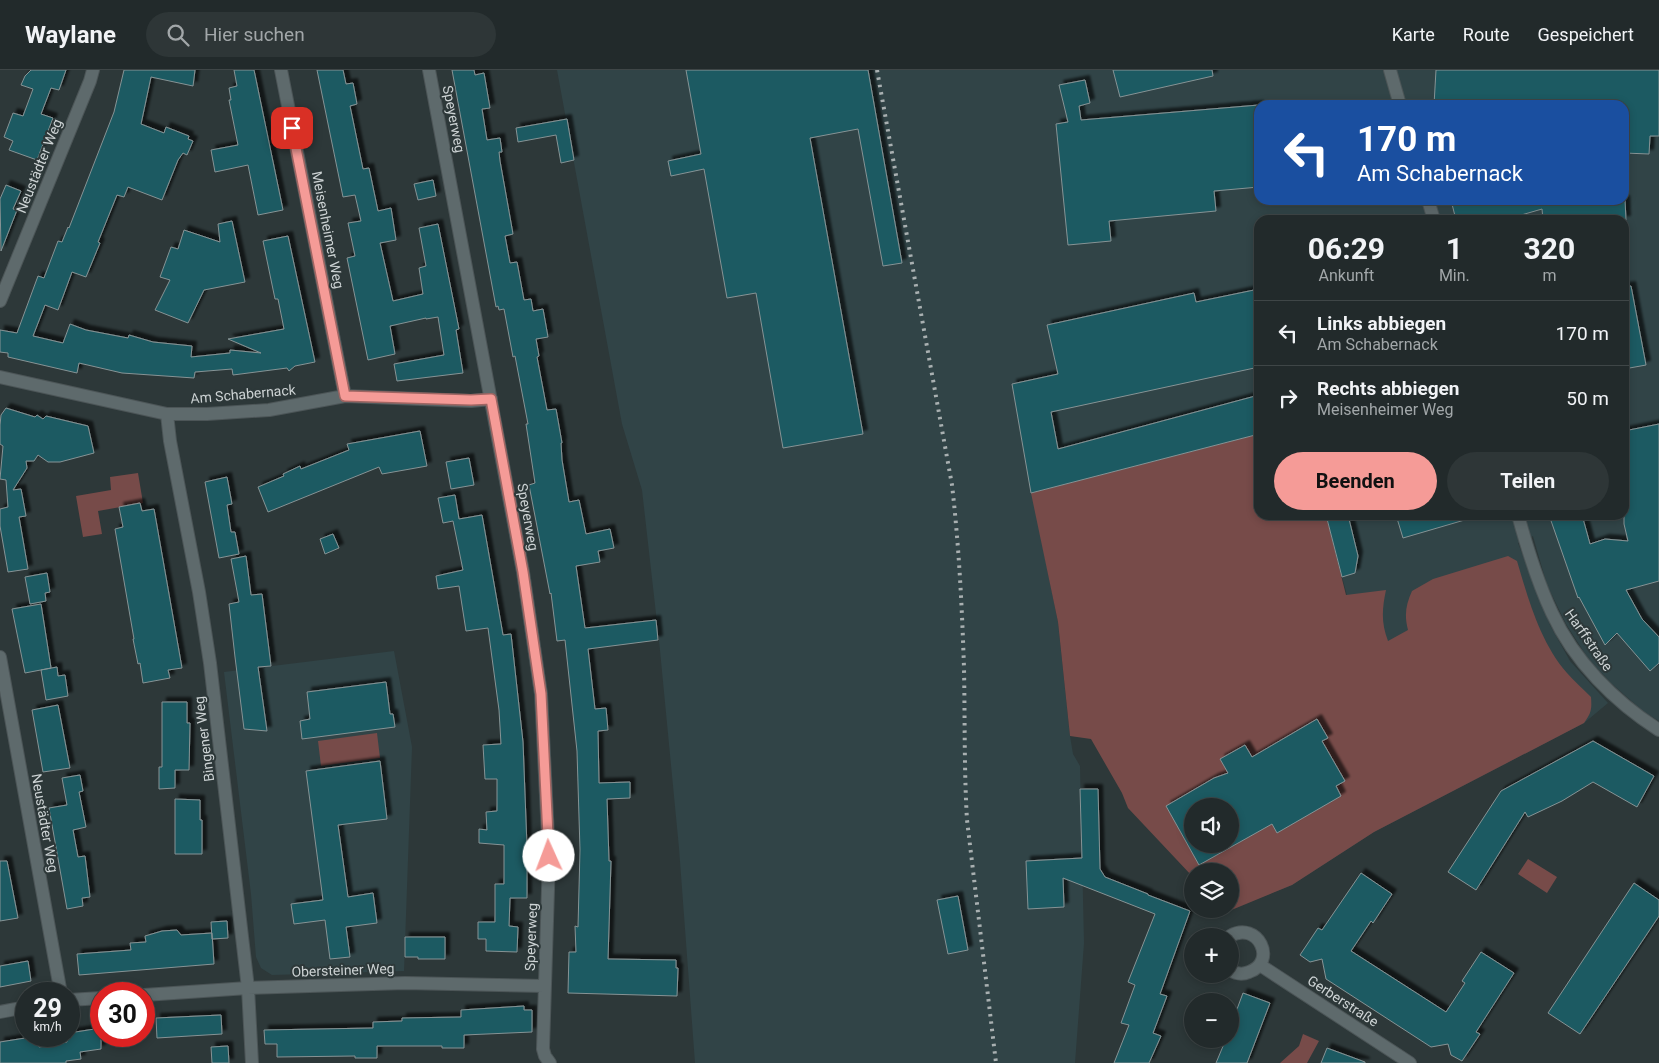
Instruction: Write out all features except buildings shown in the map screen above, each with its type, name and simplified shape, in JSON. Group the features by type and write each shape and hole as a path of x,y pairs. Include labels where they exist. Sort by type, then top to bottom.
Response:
{"street":[{"name":"Neustädter Weg","path":"0,301 86,91 92,70"},
{"name":"Meisenheimer Weg","path":"281,70 345,396"},
{"name":"Speyerweg","path":"429,70 523,572 541,694 549,856 543,1049 550,1063"},
{"path":"1390,70 1399,100"},
{"name":"Am Schabernack","path":"0,377 167,414 207,414 269,410 345,396 491,399"},
{"name":"Bingener Weg","path":"167,414 170,441 199,592 210,663 248,988 252,1063"},
{"name":"Harffstraße","path":"1519,520 1543,592 1566,638 1617,700 1659,730"},
{"name":"Neustädter Weg","path":"0,657 59,982"},
{"path":"1239,932 1246,932 1254,936 1260,942 1263,950 1260,965 1246,974 1239,973"},
{"name":"Gerberstraße","path":"1260,965 1410,1063"},
{"name":"Obersteiner Weg","path":"155,994 248,988 405,983 544,986"},
{"path":"0,1012 15,1009"}],"shaded area":[{"path":"557,70 1659,70 1659,721 1644,712 1612,684 1589,660 1566,624 1547,585 1533,536 1518,543 1550,625 1570,661 1608,703 1584,723 1374,832 1292,885 1239,906 1239,863 1202,863 1220,853 1239,853 1239,842 1272,823 1277,833 1284,828 1296,849 1310,841 1317,853 1550,718 1543,707 1554,701 1494,598 1483,604 1477,593 1303,694 1317,719 1252,757 1245,745 1221,758 1228,771 1165,807 1184,839 1184,853 1192,853 1198,863 1191,863 1131,809 1122,793 1363,657 1327,520 1629,520 1629,215 1254,215 1254,435 1032,493 1058,622 1073,754 1080,766 1084,943 1075,1063 695,1063 679,848 642,490 622,424"},
{"path":"1254,435 1254,520 1327,520 1346,595 1386,590 1383,616 1388,641 1408,630 1406,610 1412,591 1433,579 1508,556 1517,561 1536,619 1549,648 1567,673 1591,697 1590,714 1584,723 1374,832 1292,885 1239,907 1239,863 1184,863 1184,868 1128,808 1122,793 1091,739 1070,736 1058,622 1031,493"},
{"path":"138,473 143,503 98,511 102,534 83,537 76,496 111,490 110,477"},
{"path":"394,651 412,747 404,971 272,975 261,968 256,957 251,894 224,672"},
{"path":"377,733 380,758 321,766 318,741"},
{"path":"1528,859 1557,877 1547,893 1518,874"},
{"path":"1303,1034 1319,1041 1307,1063 1280,1063 1299,1046"}],"railway":[{"path":"877,70 952,485 962,622 967,820 996,1063"}],"route":[{"path":"292,128 345,396 491,399 523,572 541,694 549,856"}]}
